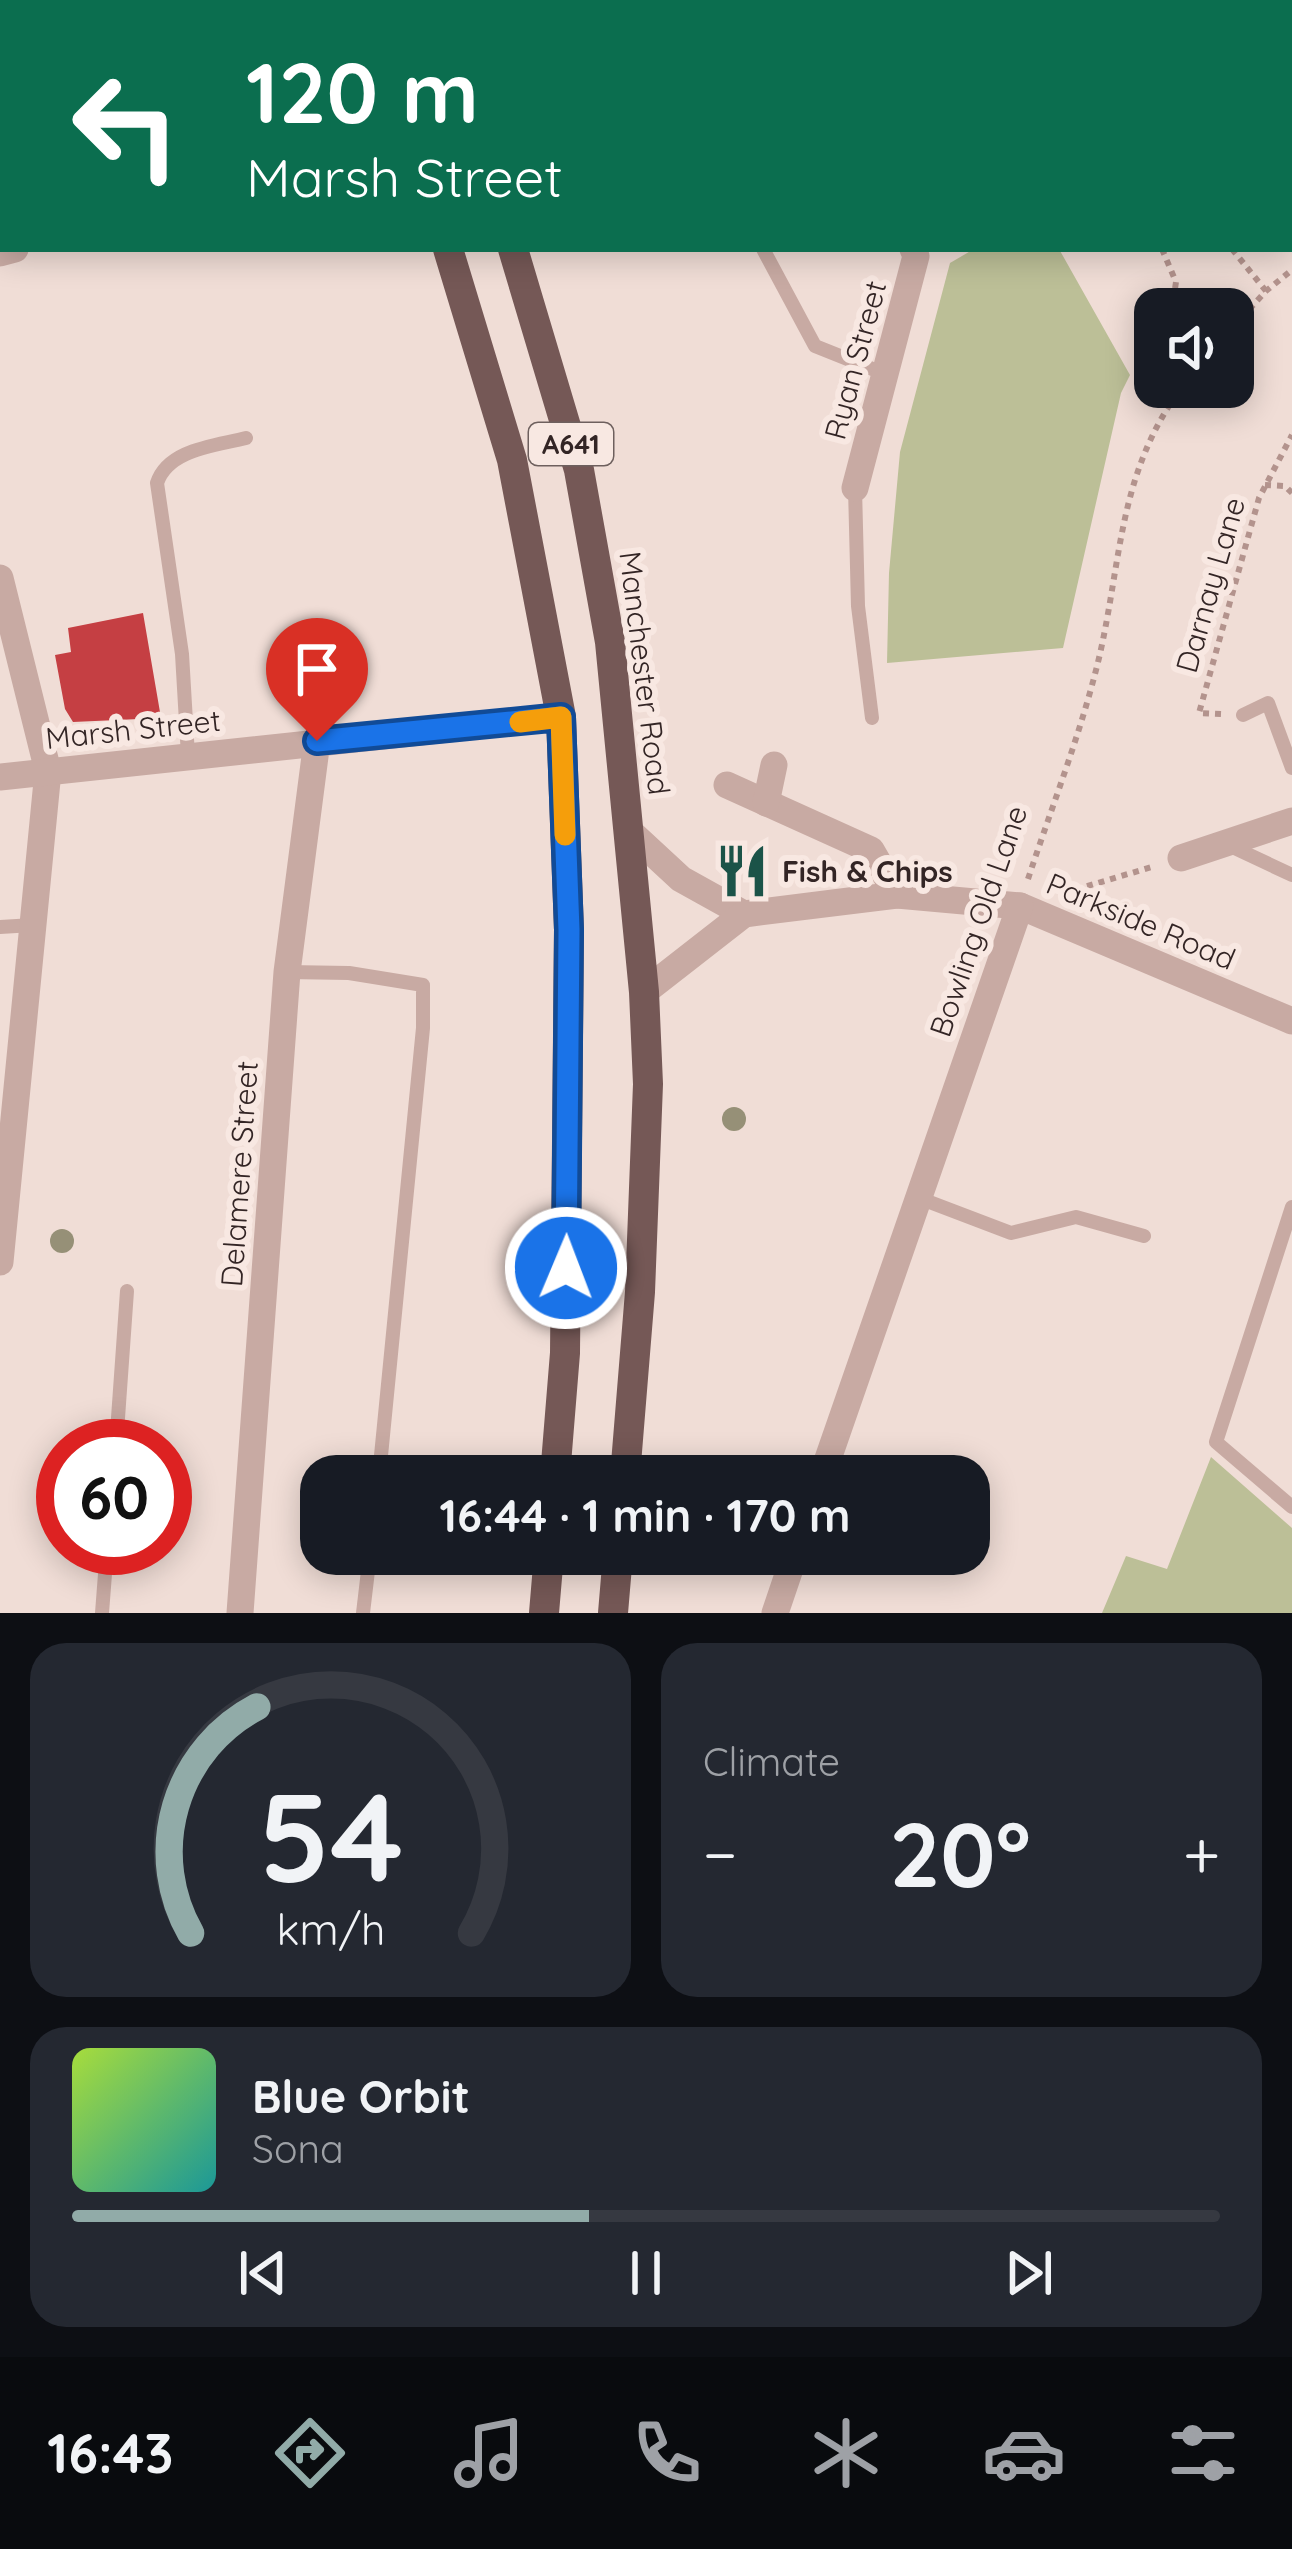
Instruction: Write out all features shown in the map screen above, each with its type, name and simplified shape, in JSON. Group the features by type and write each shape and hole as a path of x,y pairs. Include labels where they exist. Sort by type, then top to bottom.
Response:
{"main road":[{"name":"A641","path":"449,252 512,460 561,717 569,930 565,1354 557,1455"},
{"name":"Manchester Road","path":"514,252 578,470 610,642 644,992 648,1084 640,1292 627,1455"},
{"path":"544,1613 547,1575"},
{"path":"613,1613 616,1575"}],"street":[{"name":"Ryan Street","path":"855,488 920,252"},
{"path":"0,578 6,626 48,771 0,1262"},
{"name":"Marsh Street","path":"0,777 561,717"},
{"name":"Delamere Street","path":"240,1613 287,972 317,741"},
{"path":"766,803 774,765"},
{"path":"728,785 871,850 897,895"},
{"path":"1181,858 1292,820"},
{"path":"628,830 681,879 744,914 644,992"},
{"name":"Parkside Road","path":"744,914 897,895 1020,906 1292,1021"},
{"name":"Bowling Old Lane","path":"829,1455 1020,906"},
{"path":"775,1613 788,1575"}],"lane":[{"path":"765,252 815,346 885,374"},
{"path":"188,756 182,654 157,483 162,468 179,456 246,438"},
{"path":"855,488 858,605 872,718"},
{"path":"1243,715 1268,703 1292,768"},
{"path":"1224,843 1292,875"},
{"path":"0,927 33,925"},
{"path":"287,972 349,973 423,985 423,1028 382,1455"},
{"path":"919,1198 1011,1233 1076,1216 1144,1236"},
{"path":"1292,1207 1216,1442 1292,1508"},
{"path":"118,1419 128,1291"},
{"path":"102,1613 105,1575"},
{"path":"363,1613 368,1575"}],"path":[{"path":"1163,252 1175,288"},
{"path":"1234,252 1266,290"},
{"path":"1254,303 1292,270"},
{"name":"Bowling Old Lane","path":"1020,906 1098,660 1130,487 1166,408"},
{"name":"Darnay Lane","path":"1243,715 1199,713 1265,485 1292,435"},
{"path":"1265,485 1289,482 1292,494"},
{"path":"1020,906 1181,858"}],"green space":[{"path":"969,252 1061,252 1130,375 1121,393 1063,648 887,663 900,452 950,263"},
{"path":"1211,1457 1292,1528 1292,1613 1102,1613 1126,1556 1167,1569"}],"building":[{"path":"143,613 161,718 73,722 65,709 55,655 71,652 68,628"}],"slow traffic":[{"path":"520,722 561,717 565,835"}],"place":[{"name":"Fish & Chips","path":"742,871"}],"route":[{"path":"317,741 561,717 569,930 566,1268"}]}
